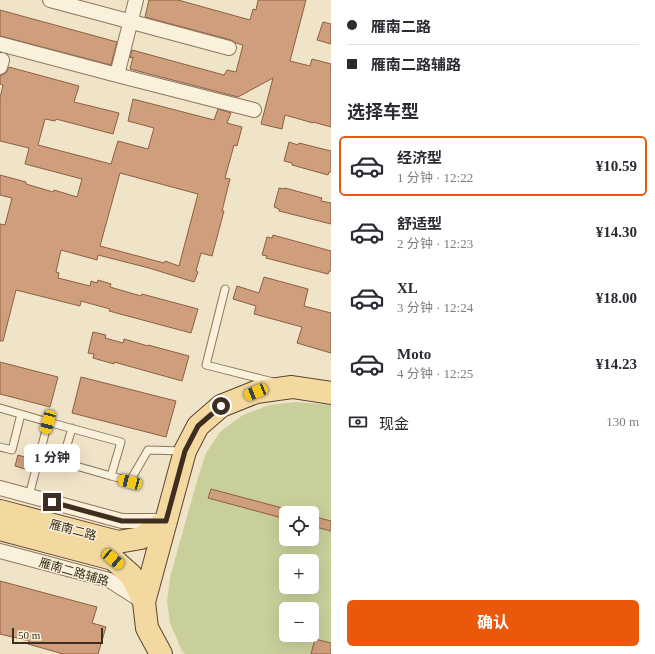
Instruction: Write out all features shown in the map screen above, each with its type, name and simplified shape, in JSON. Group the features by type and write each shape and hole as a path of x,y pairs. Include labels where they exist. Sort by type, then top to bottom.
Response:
{"main road":[{"name":"雁南二路","path":"144,602 185,451 198,426 221,406 256,392 292,387 331,393"},
{"name":"雁南二路","path":"0,511 118,542 141,538 166,521"},
{"name":"雁南二路","path":"0,529 113,559 131,575 144,602 147,628 162,654"}],"street":[{"path":"50,0 229,48"},
{"path":"117,75 136,0"},
{"path":"0,44 254,110"},
{"path":"0,488 122,521 166,521"},
{"name":"雁南二路辅路","path":"0,551 109,580 144,602"}],"lane":[{"path":"225,290 206,365 292,387"},
{"path":"0,408 121,442 111,476"},
{"path":"0,447 12,450 21,414"},
{"path":"29,496 48,422"},
{"path":"72,428 62,462 130,482 148,450 185,451"}],"green space":[{"path":"296,402 331,405 331,654 185,654 182,651 170,623 167,602 170,577 206,453 220,432 243,415 269,405"}],"building":[{"path":"149,0 178,0 250,20 253,9 256,10 258,0 306,0 290,61 310,66 312,59 331,64 331,127 285,115 282,129 261,124 273,78 238,97 130,69 133,57 130,58 132,50 224,75 227,70 236,72 243,45 231,40 145,17"},
{"path":"0,10 117,42 111,65 0,36"},
{"path":"323,22 331,24 331,44 317,40"},
{"path":"9,67 79,86 74,102 119,113 113,134 56,119 55,121 45,119 38,145 111,164 118,141 148,149 154,128 128,121 133,99 214,120 218,109 231,113 227,123 242,127 237,146 234,145 225,178 230,179 222,211 224,211 212,256 201,253 196,271 198,272 194,282 149,268 98,255 97,260 61,250 56,272 59,273 58,278 90,286 91,281 97,283 98,280 111,284 110,287 141,296 142,294 198,309 191,333 109,311 110,309 81,301 80,306 16,290 3,341 0,341 0,224 5,225 12,198 0,195 0,175 26,182 26,184 53,192 54,190 77,197 82,179 25,164 29,148 0,141 0,98 3,85 0,84 0,76 6,73","holes":["120,173 198,194 179,266 165,261 164,263 100,246"]},
{"path":"289,142 331,151 331,172 329,172 328,175 292,165 292,163 284,161"},
{"path":"279,188 285,188 322,198 321,201 331,203 331,224 279,211 279,209 274,207"},
{"path":"273,235 331,251 331,271 329,271 328,274 266,258 267,256 262,255 267,237 272,238"},
{"path":"264,277 308,289 304,306 331,313 331,353 297,343 302,327 254,314 256,306 233,299 237,286 259,293"},
{"path":"93,332 106,335 105,338 123,343 124,339 189,356 182,381 114,362 114,364 93,358 94,354 88,353"},
{"path":"0,362 58,377 50,407 0,394"},
{"path":"81,377 176,401 166,437 72,413"},
{"path":"18,455 28,458 25,469 15,466"},
{"path":"211,489 279,507 279,517 208,498"},
{"path":"319,518 331,521 331,531 319,528"},
{"path":"0,581 97,607 92,623 106,627 98,654 63,654 28,644 29,641 0,634"},
{"path":"319,640 331,643 331,654 311,654 314,642 319,642"}],"route":[{"path":"52,502 122,521 166,521 185,451 198,426 221,406"}]}
